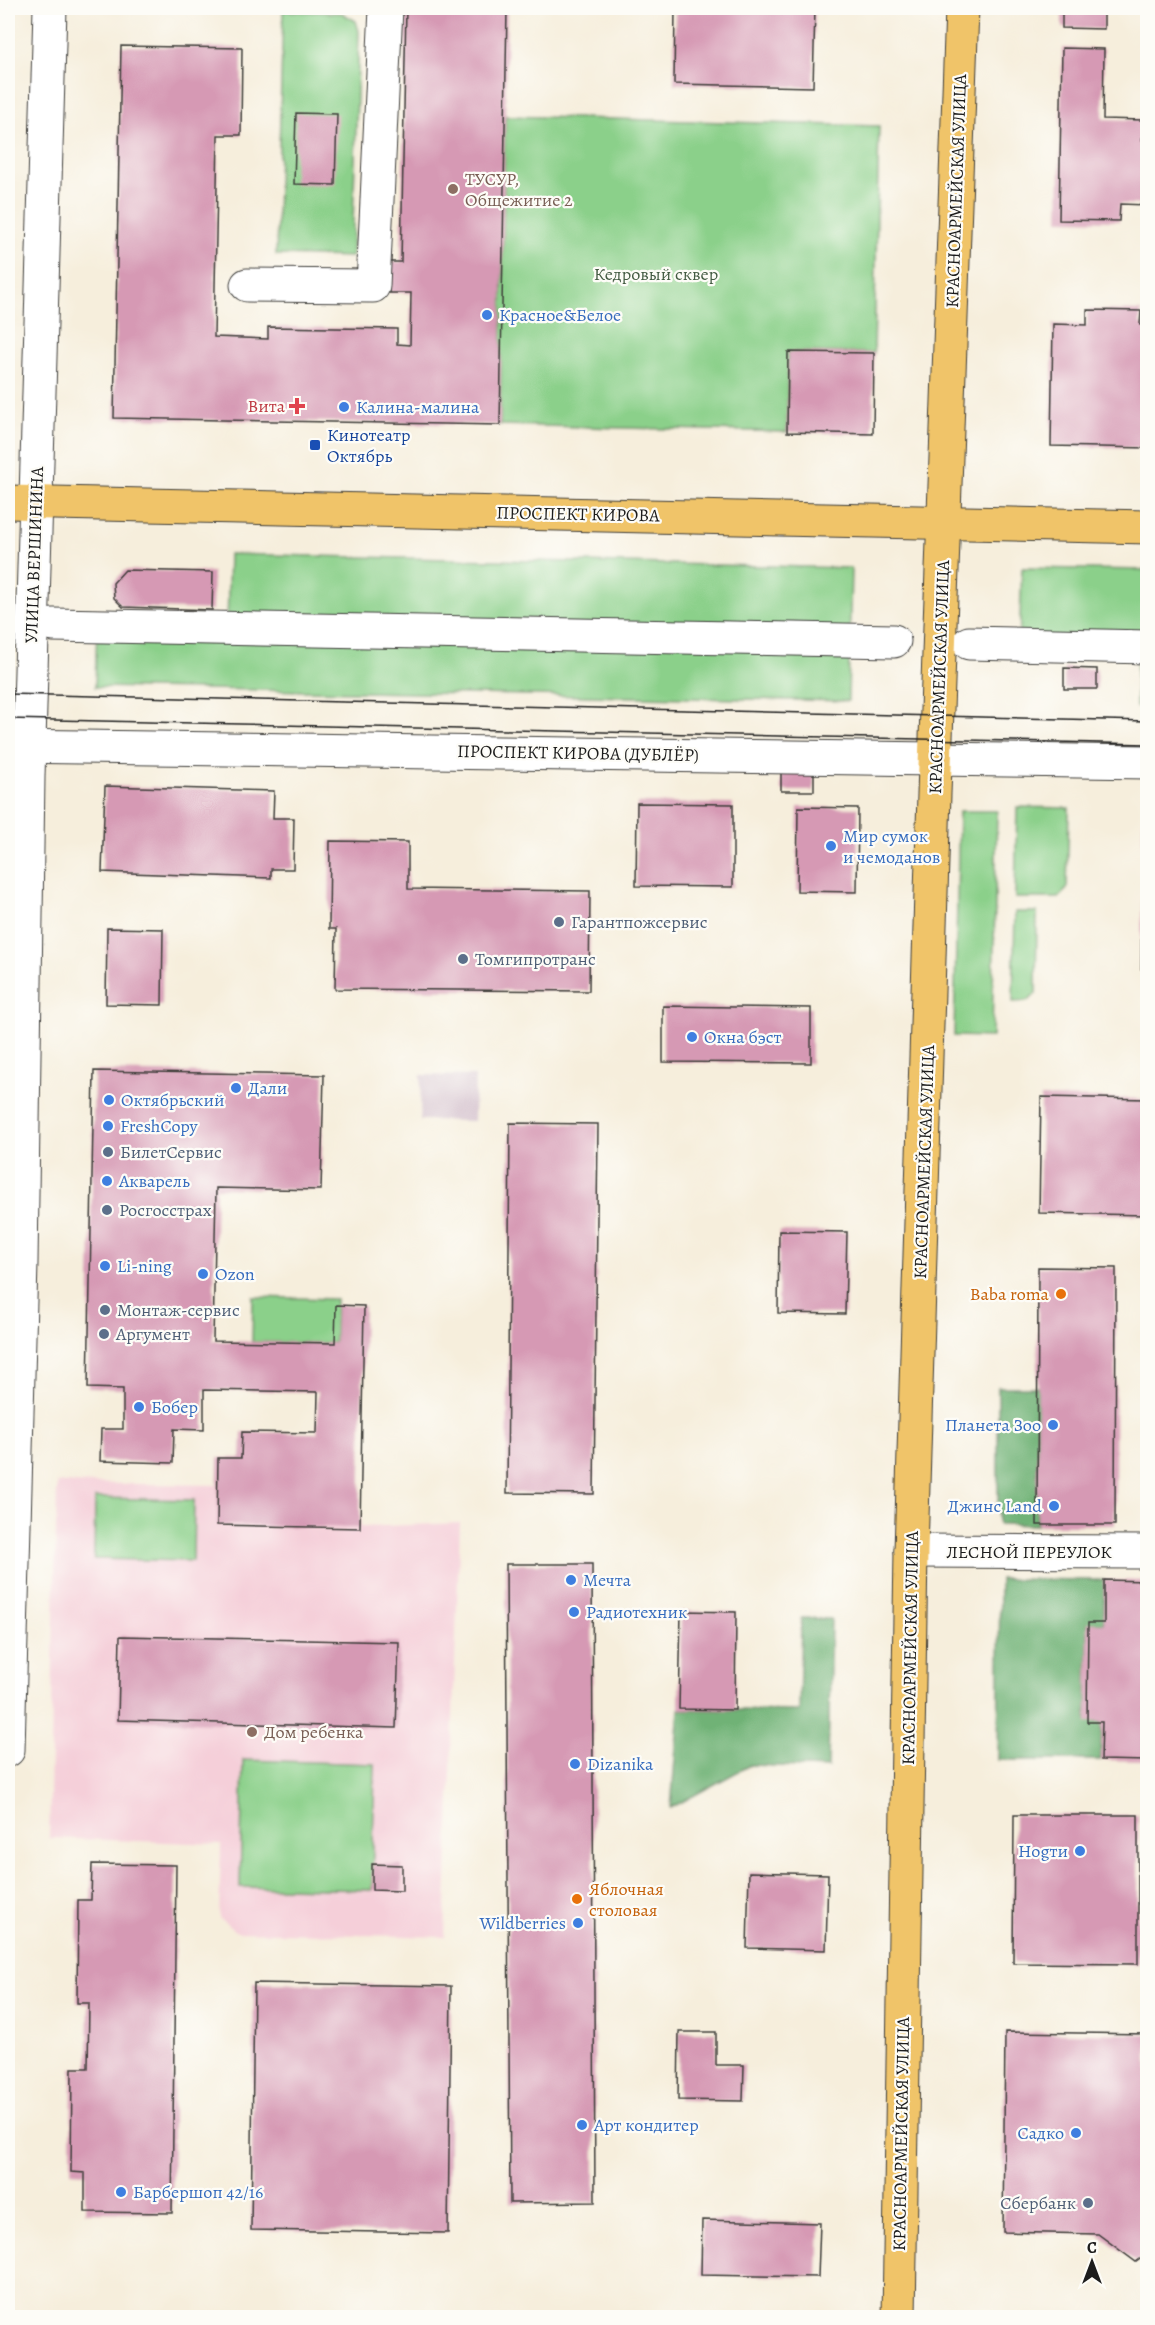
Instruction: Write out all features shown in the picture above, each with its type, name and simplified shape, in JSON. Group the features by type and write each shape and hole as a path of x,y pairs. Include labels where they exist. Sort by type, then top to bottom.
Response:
{"main road":[{"name":"КРАСНОАРМЕЙСКАЯ УЛИЦА","path":"899,2318 911,1551 962,8"},
{"name":"ПРОСПЕКТ КИРОВА","path":"21,502 1148,527"}],"street":[{"name":"УЛИЦА ВЕРШИНИНА","path":"8,1750 21,502 50,8"},
{"path":"247,285 373,286 386,8"},
{"path":"53,625 894,640"},
{"path":"969,643 1148,647"},
{"name":"ПРОСПЕКТ КИРОВА (ДУБЛЁР)","path":"18,746 1148,762"},
{"name":"ЛЕСНОЙ ПЕРЕУЛОК","path":"911,1551 1148,1552"}],"shaded area":[{"path":"421,1075 475,1076 474,1121 420,1120"},
{"name":"Дом ребенка","path":"57,1483 217,1485 217,1525 360,1527 460,1523 445,1937 237,1932 219,1918 221,1844 49,1838"}],"green space":[{"path":"283,11 342,13 356,21 359,31 352,257 276,255"},
{"name":"Кедровый сквер","path":"505,116 879,126 874,353 788,352 787,432 500,425"},
{"path":"229,554 851,568 848,701 95,687 97,625 227,627"},
{"path":"1022,568 1147,570 1147,707 1136,707 1137,647 1019,643"},
{"path":"1017,807 1069,808 1067,889 1058,898 1015,898"},
{"path":"959,811 997,811 992,1037 954,1036"},
{"path":"1015,912 1037,912 1036,993 1026,1001 1020,1002 1013,1002"},
{"path":"253,1297 336,1299 335,1343 252,1342"},
{"path":"998,1387 1038,1387 1037,1525 998,1524"},
{"path":"95,1498 194,1500 193,1561 94,1559"},
{"path":"1000,1579 1104,1580 1104,1623 1088,1624 1087,1721 1102,1722 1101,1760 998,1760"},
{"path":"801,1618 831,1619 828,1768 750,1765 671,1808 679,1709 799,1711"},
{"path":"243,1760 375,1764 372,1890 240,1887"}],"building":[{"path":"406,8 507,8 500,425 114,418 121,46 242,48 241,135 218,135 214,337 268,339 268,327 397,329 397,344 410,345 411,293 389,293 389,262 401,262"},
{"path":"675,8 815,8 813,87 674,84"},
{"path":"1062,8 1104,8 1104,29 1062,28"},
{"path":"1062,48 1104,49 1103,119 1143,120 1142,140 1148,140 1148,205 1120,204 1119,221 1059,220"},
{"path":"296,113 337,114 335,185 294,184"},
{"path":"1087,310 1141,311 1140,325 1148,325 1148,448 1051,446 1053,324 1087,325"},
{"path":"788,352 874,353 873,434 787,432"},
{"path":"125,570 213,572 212,610 123,607 114,598 113,583"},
{"path":"1064,668 1097,669 1097,689 1064,689"},
{"path":"781,770 814,771 814,791 781,791"},
{"path":"105,786 274,791 273,818 294,818 293,869 271,869 271,878 102,872"},
{"path":"637,803 733,804 733,887 636,886"},
{"path":"798,807 858,808 857,892 797,891"},
{"path":"1143,809 1148,809 1148,969 1141,969"},
{"name":"Томгипротранс","path":"330,841 408,842 408,889 590,891 589,991 335,989 336,929 329,929"},
{"path":"107,928 163,929 162,1005 106,1004"},
{"path":"663,1006 811,1008 811,1063 663,1062"},
{"path":"94,1071 324,1075 321,1190 216,1188 213,1341 335,1343 336,1305 364,1306 360,1528 217,1525 218,1458 241,1458 242,1432 317,1433 318,1392 204,1390 204,1430 174,1429 173,1463 100,1461 101,1429 123,1429 123,1389 88,1388"},
{"path":"1041,1097 1148,1099 1148,1215 1039,1213"},
{"path":"510,1123 598,1124 594,1494 507,1493"},
{"path":"779,1231 847,1232 845,1314 778,1313"},
{"path":"1038,1267 1116,1268 1115,1525 1037,1525"},
{"path":"506,1564 592,1564 595,2202 510,2203"},
{"path":"1104,1580 1148,1581 1148,1761 1101,1760 1102,1722 1087,1722 1088,1623 1104,1623"},
{"path":"681,1611 736,1612 735,1710 679,1709"},
{"path":"120,1636 399,1642 396,1728 118,1720"},
{"path":"1014,1815 1138,1815 1138,1964 1013,1963"},
{"path":"92,1864 176,1865 172,2213 85,2212 85,2173 71,2172 72,2068 88,2068 89,2003 77,2003 78,1900 91,1900"},
{"path":"372,1864 402,1865 402,1891 372,1890"},
{"path":"749,1872 828,1874 826,1950 747,1948"},
{"path":"254,1983 451,1986 448,2233 251,2230"},
{"path":"679,2032 716,2032 716,2065 744,2065 743,2101 678,2100"},
{"name":"Садко","path":"1005,2032 1148,2034 1148,2253 1136,2262 1098,2234 1003,2232"},
{"path":"702,2220 820,2223 818,2277 701,2275"}],"tram line":[{"path":"8,694 1148,721"},
{"path":"8,719 1148,744"}],"place":[{"name":"ТУСУР, Общежитие 2","path":"453,189"},
{"name":"Красное&Белое","path":"487,315"},
{"name":"Вита","path":"297,406"},
{"name":"Калина-малина","path":"344,407"},
{"name":"Кинотеатр Октябрь","path":"315,445"},
{"name":"Мир сумок и чемоданов","path":"831,846"},
{"name":"Гарантпожсервис","path":"559,922"},
{"name":"Томгипротранс","path":"463,959"},
{"name":"Окна бэст","path":"692,1037"},
{"name":"Дали","path":"236,1088"},
{"name":"Октябрьский","path":"109,1100"},
{"name":"FreshCopy","path":"108,1126"},
{"name":"БилетСервис","path":"108,1152"},
{"name":"Акварель","path":"107,1181"},
{"name":"Росгосстрах","path":"107,1210"},
{"name":"Li-ning","path":"105,1266"},
{"name":"Ozon","path":"203,1274"},
{"name":"Baba roma","path":"1061,1294"},
{"name":"Монтаж-сервис","path":"105,1310"},
{"name":"Аргумент","path":"104,1334"},
{"name":"Бобер","path":"139,1407"},
{"name":"Планета Зоо","path":"1053,1425"},
{"name":"Джинс Land","path":"1054,1506"},
{"name":"Мечта","path":"571,1580"},
{"name":"Радиотехник","path":"574,1612"},
{"name":"Дом ребенка","path":"252,1732"},
{"name":"Dizanika","path":"575,1764"},
{"name":"Ноgти","path":"1080,1851"},
{"name":"Яблочная столовая","path":"577,1899"},
{"name":"Wildberries","path":"578,1923"},
{"name":"Арт кондитер","path":"582,2125"},
{"name":"Садко","path":"1076,2133"},
{"name":"Барбершоп 42/16","path":"121,2192"},
{"name":"Сбербанк","path":"1088,2203"}]}
